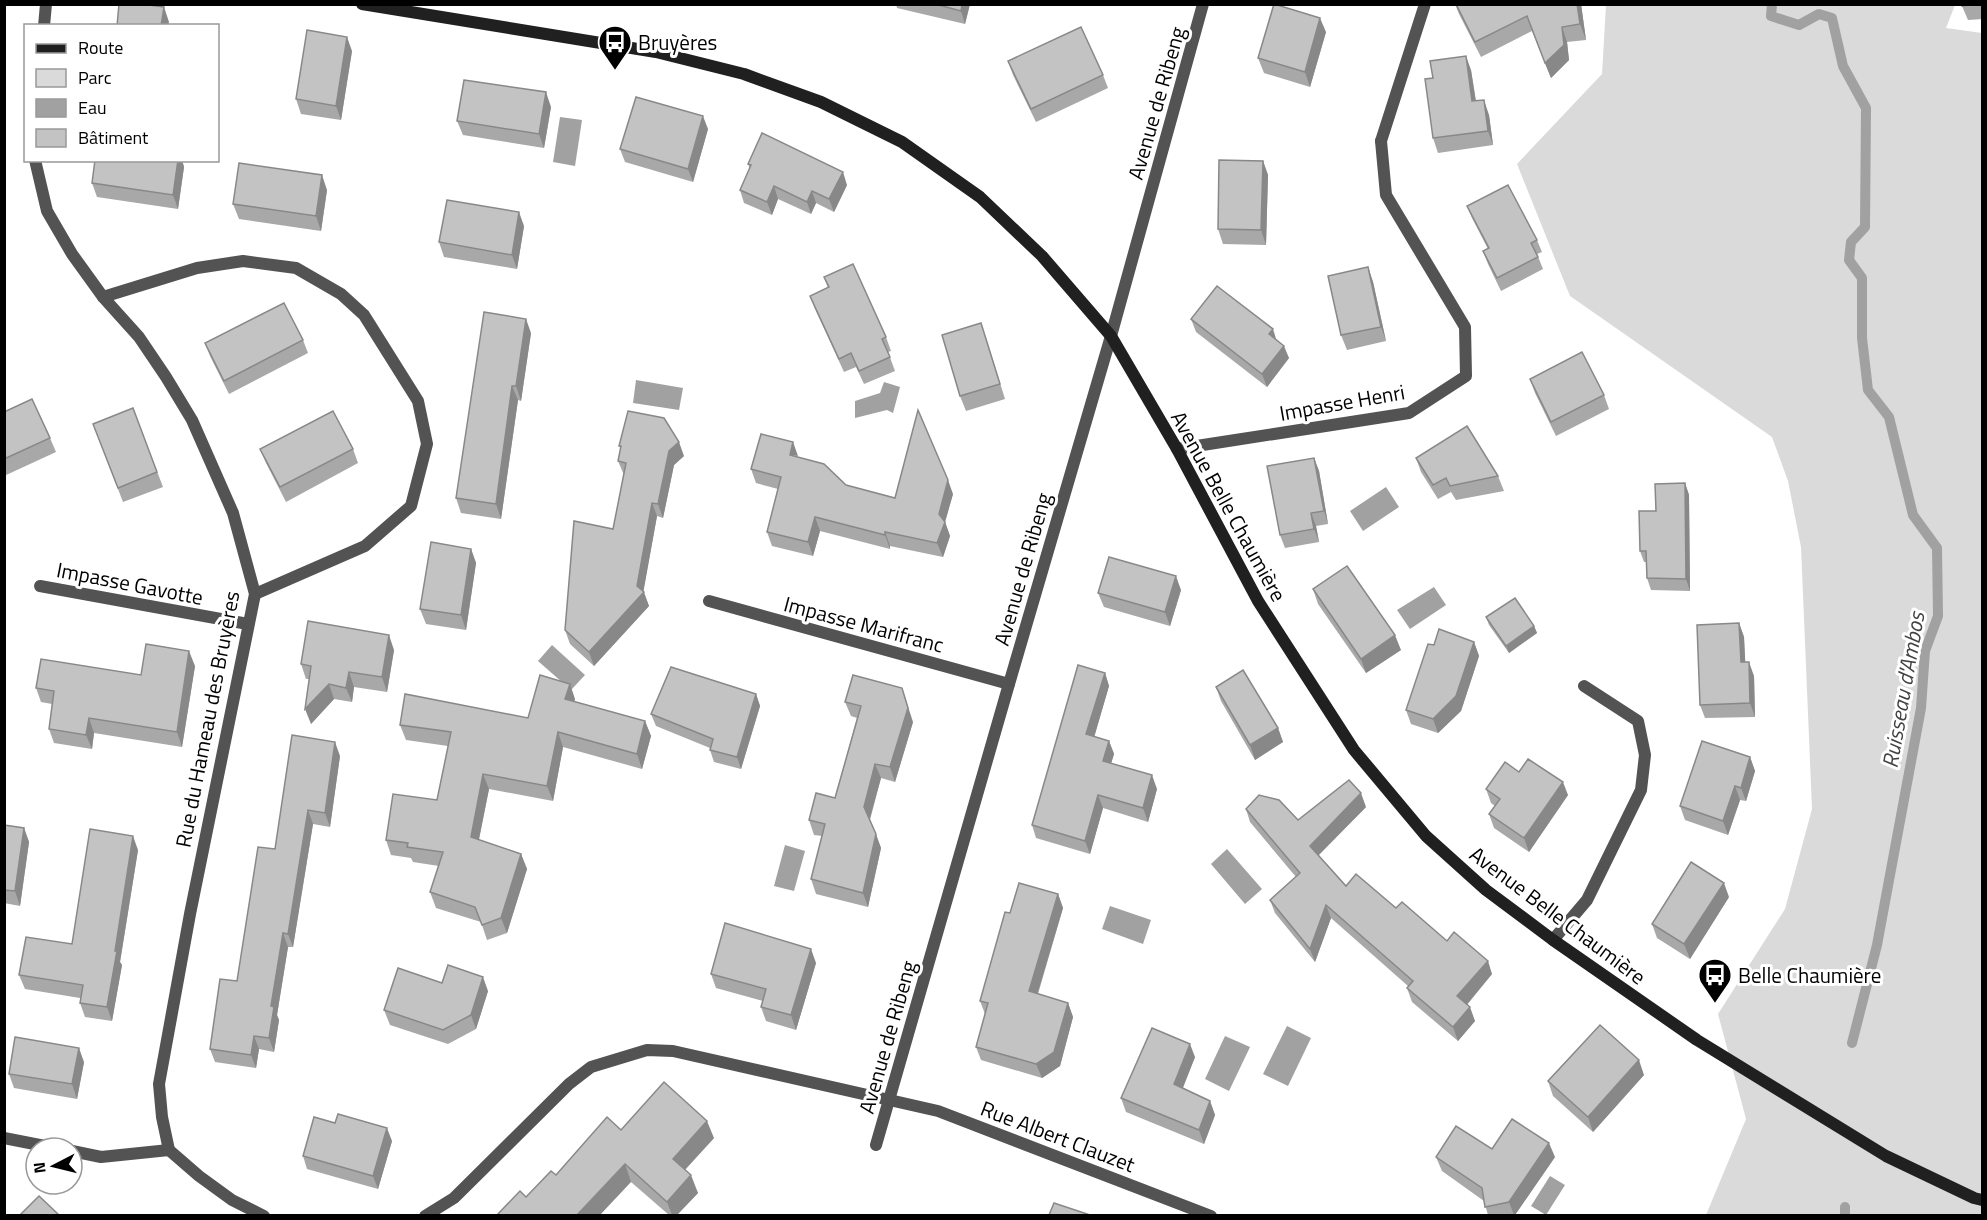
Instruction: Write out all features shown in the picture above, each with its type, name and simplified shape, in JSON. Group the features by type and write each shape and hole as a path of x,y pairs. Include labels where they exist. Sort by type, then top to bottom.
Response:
{"street":[{"path":"44,24 46,4"},
{"name":"Avenue Belle Chaumière","path":"362,4 656,52 744,74 821,102 902,142 980,197 1042,256 1111,336 1177,449 1258,601 1354,750 1426,836 1486,890 1552,940 1697,1040 1886,1156 1974,1198 1983,1200"},
{"name":"Avenue de Ribeng","path":"876,1145 1008,684 1111,336 1203,4"},
{"name":"Impasse Henri","path":"1177,449 1409,413 1466,376 1465,327 1386,195 1381,141 1425,4"},
{"name":"Rue du Hameau des Bruyères","path":"35,162 47,211 72,254 103,297 139,338 192,420 233,513 255,594 192,903 159,1084 162,1117 169,1150"},
{"path":"103,297 209,266 243,261 296,268 341,294 364,315 417,401 428,444 411,506 365,546 255,594"},
{"name":"Impasse Gavotte","path":"40,586 248,624"},
{"name":"Impasse Marifranc","path":"709,601 1008,684"},
{"path":"1552,940 1587,900 1641,790 1645,755 1638,721 1584,686"},
{"path":"424,1215 454,1198 569,1084 591,1067 647,1050 673,1052 888,1101"},
{"name":"Rue Albert Clauzet","path":"888,1101 938,1111 1211,1215"},
{"path":"4,1138 24,1142"},
{"path":"84,1153 101,1157 169,1150 232,1200 264,1215"}],"green space":[{"path":"1606,5 1955,5 1946,28 1982,33 1982,1215 1706,1215 1746,1119 1718,1014 1785,909 1812,809 1801,547 1788,481 1772,437 1570,296 1517,164 1602,74"}],"water":[{"path":"560,117 582,120 575,166 553,162"},
{"path":"636,380 683,388 679,410 633,403"},
{"path":"884,382 900,387 893,413 887,410 855,418 855,401 880,393"},
{"path":"1386,487 1399,507 1363,531 1350,511"},
{"path":"1434,587 1446,605 1410,629 1397,610"},
{"path":"552,645 585,675 571,690 538,661"},
{"path":"785,845 805,851 794,891 774,886"},
{"path":"1227,849 1262,889 1245,904 1211,864"},
{"path":"1110,906 1151,920 1143,944 1102,929"},
{"path":"1287,1026 1311,1038 1288,1086 1263,1074"},
{"path":"1225,1036 1250,1047 1229,1091 1205,1079"},
{"path":"1550,1176 1565,1185 1546,1215 1531,1206"}],"building":[{"path":"119,4 164,7 161,24 117,24"},
{"path":"935,4 962,4 961,11"},
{"path":"1274,4 1320,18 1305,72 1258,58"},
{"path":"1456,4 1577,4 1580,24 1562,27 1564,45 1545,63 1527,16 1475,42"},
{"path":"1081,27 1103,75 1031,109 1008,61"},
{"path":"307,30 347,37 336,106 296,99"},
{"path":"1466,56 1472,101 1484,100 1488,131 1433,138 1425,79 1433,78 1430,61"},
{"path":"464,80 546,92 539,134 457,121"},
{"path":"636,97 703,116 688,169 620,149"},
{"path":"762,133 843,172 829,199 812,191 807,202 774,186 767,202 740,190 751,165 748,164"},
{"path":"1219,160 1263,161 1261,230 1218,229"},
{"path":"95,162 178,162 173,195 92,183"},
{"path":"239,163 322,175 316,216 233,204"},
{"path":"1508,185 1537,240 1531,243 1538,257 1497,278 1483,251 1489,248 1467,206"},
{"path":"447,200 519,212 512,255 439,242"},
{"path":"853,264 886,337 882,339 890,357 859,371 851,353 839,359 810,296 829,287 824,277"},
{"path":"1368,267 1381,327 1341,335 1328,276"},
{"path":"1217,286 1273,329 1269,334 1284,346 1262,374 1191,319"},
{"path":"284,303 303,340 224,381 205,343"},
{"path":"484,312 526,319 516,386 512,386 496,504 456,498"},
{"path":"981,323 1000,384 960,396 942,335"},
{"path":"1582,352 1604,395 1551,422 1530,379"},
{"path":"32,399 50,438 4,459 4,412"},
{"path":"133,408 157,472 118,488 93,424"},
{"path":"918,410 948,480 939,514 945,522 937,543 885,532 885,535 815,517 808,542 767,532 781,477 751,469 761,434 793,442 790,455 824,464 846,485 895,498"},
{"path":"333,411 353,449 280,487 260,449"},
{"path":"628,411 664,418 679,442 669,451 658,504 652,503 637,586 644,592 589,652 565,630 574,521 613,529 626,463 618,461 621,446 619,446"},
{"path":"1467,426 1498,476 1450,486 1446,478 1433,485 1416,458"},
{"path":"1314,458 1324,511 1311,513 1314,529 1280,535 1267,466"},
{"path":"1685,483 1686,579 1647,578 1646,551 1640,551 1639,511 1656,511 1655,484"},
{"path":"431,542 471,549 461,615 420,609"},
{"path":"1109,557 1176,576 1165,612 1098,593"},
{"path":"1347,566 1395,635 1361,659 1313,589"},
{"path":"1515,598 1534,626 1506,646 1486,617"},
{"path":"308,621 389,635 382,677 349,672 346,688 329,684 305,709 311,666 301,664"},
{"path":"1739,623 1741,662 1749,662 1750,703 1700,705 1697,625"},
{"path":"1439,629 1474,642 1456,696 1433,719 1406,710 1428,644 1434,645"},
{"path":"146,644 189,651 177,732 89,718 86,735 49,729 54,691 36,688 41,659 141,675"},
{"path":"1078,665 1105,673 1086,734 1109,741 1103,761 1152,775 1143,808 1098,795 1085,841 1032,825"},
{"path":"671,667 756,694 737,757 710,750 713,739 651,714"},
{"path":"1243,670 1278,728 1250,745 1216,687"},
{"path":"540,675 570,684 565,699 645,721 637,754 558,732 547,786 483,774 471,837 521,854 501,918 482,925 475,907 430,892 443,852 407,847 408,843 386,840 393,794 437,800 451,732 400,725 405,694 528,718"},
{"path":"853,675 902,688 908,708 890,767 875,764 864,807 876,834 863,893 811,879 825,824 809,820 816,793 835,798 861,706 845,702"},
{"path":"292,735 335,742 325,813 308,810 288,934 283,933 271,1006 274,1007 269,1038 254,1036 251,1055 210,1049 220,979 237,981 258,847 275,849"},
{"path":"1702,741 1750,757 1741,788 1735,786 1723,821 1680,806"},
{"path":"1528,759 1563,782 1524,838 1489,814 1500,799 1486,789 1505,762 1519,772"},
{"path":"1349,780 1361,793 1310,846 1346,886 1356,874 1396,908 1402,902 1447,941 1454,932 1488,961 1457,996 1470,1007 1453,1027 1407,988 1413,981 1326,905 1310,949 1270,900 1300,873 1246,809 1259,795 1279,800 1298,820"},
{"path":"4,825 24,828 15,891 4,890"},
{"path":"90,829 133,836 107,1007 80,1003 83,985 19,975 26,937 72,944"},
{"path":"1691,862 1724,883 1684,944 1652,924"},
{"path":"1019,883 1058,894 1029,991 1068,1003 1054,1052 1036,1064 976,1047 988,1003 980,1001 1005,912 1010,913"},
{"path":"725,923 811,949 791,1015 761,1007 766,989 711,974"},
{"path":"448,965 483,977 471,1015 443,1030 384,1010 398,968 442,983"},
{"path":"1600,1025 1639,1060 1588,1117 1548,1081"},
{"path":"1152,1028 1190,1044 1174,1084 1210,1101 1199,1130 1121,1098"},
{"path":"15,1037 79,1048 72,1084 9,1074"},
{"path":"664,1082 707,1121 673,1159 691,1175 667,1202 625,1164 577,1215 497,1215 520,1191 526,1197 551,1171 556,1175 607,1117 621,1130"},
{"path":"338,1114 387,1128 373,1176 303,1156 314,1117 335,1123"},
{"path":"1512,1119 1549,1143 1509,1202 1485,1207 1482,1188 1436,1157 1456,1126 1492,1149"},
{"path":"39,1196 59,1215 20,1215"},
{"path":"1054,1203 1090,1215 1049,1215"}],"waterway":[{"name":"Ruisseau d'Ambos","path":"1772,4 1771,16 1799,25 1819,14 1832,18 1843,66 1866,108 1865,227 1851,242 1849,260 1862,278 1862,338 1868,390 1889,417 1913,515 1937,548 1938,616 1925,651 1921,708 1877,945 1852,1043"},
{"name":"Ruisseau d'Ambos","path":"1845,1207 1845,1216"}],"place":[{"name":"Bruyères","path":"615,71"},
{"name":"Belle Chaumière","path":"1715,1004"}]}
